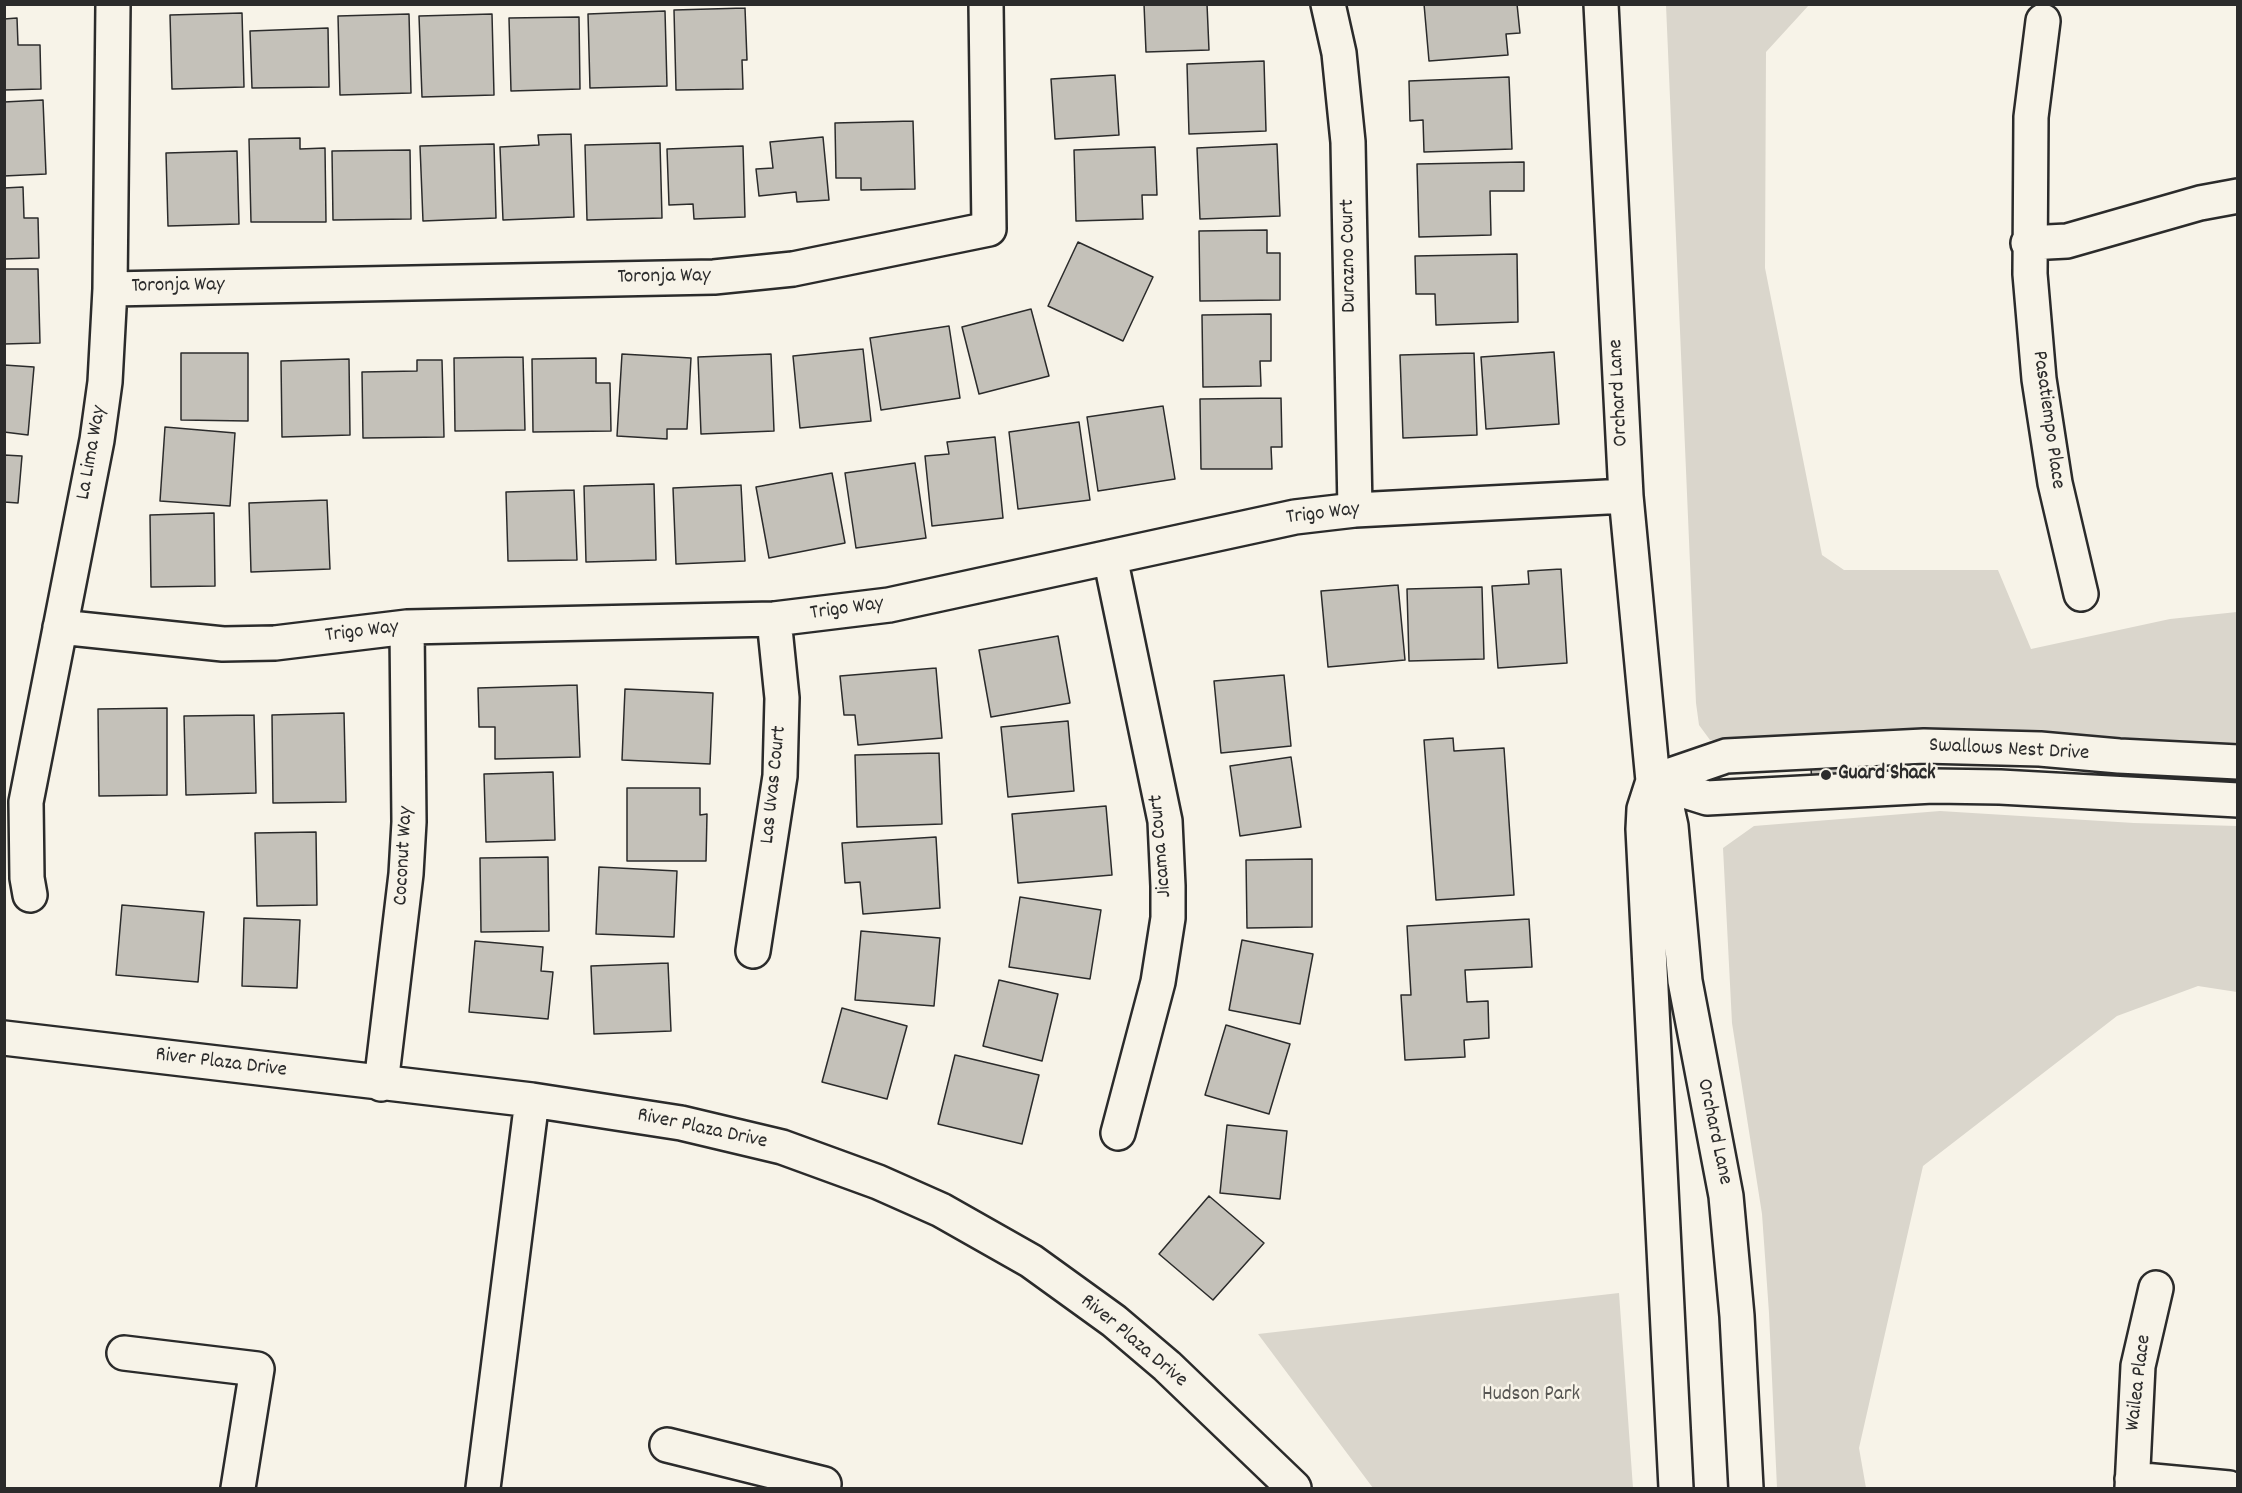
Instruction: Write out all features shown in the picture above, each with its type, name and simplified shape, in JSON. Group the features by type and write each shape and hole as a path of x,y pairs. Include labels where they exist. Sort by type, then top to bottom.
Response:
{"street":[{"name":"La Lima Way","path":"30,895 27,878 26,802 102,405 110,289 113,4"},
{"name":"Toronja Way","path":"110,289 714,277 793,269 989,229 986,4"},
{"name":"Durazno Court","path":"1328,4 1339,53 1348,142 1354,510"},
{"name":"Orchard Lane","path":"1601,4 1626,496 1653,782 1667,808 1671,826 1685,981 1726,1196 1737,1316 1746,1488"},
{"name":"Pasatiempo Place","path":"2043,21 2031,117 2028,243 2042,402 2055,483 2081,594"},
{"path":"2028,243 2076,238 2200,203 2238,196"},
{"name":"Trigo Way","path":"60,627 223,644 275,644 407,627 774,619 889,604 1295,517 1354,510 1626,496"},
{"name":"Jicama Court","path":"1110,557 1165,821 1168,886 1168,918 1158,982 1118,1133"},
{"name":"Las Uvas Court","path":"753,951 780,776 782,698 774,619"},
{"name":"Coconut Way","path":"381,1084 407,864 407,627"},
{"name":"Swallows Nest Drive","path":"1653,782 1726,756 1924,746 2040,749 2119,756 2238,762"},
{"name":"Orchard Lane","path":"1653,782 1644,810 1642,829 1676,1488"},
{"name":"Swallows Nest Drive","path":"1653,782 1707,798 1933,786 2000,787 2238,800"},
{"name":"River Plaza Drive","path":"4,1038 532,1100 681,1123 782,1147 878,1182 941,1210 1031,1262 1114,1322 1167,1366 1294,1488"},
{"path":"483,1488 532,1100"},
{"name":"Wailea Place","path":"2156,1288 2138,1366 2132,1484 2229,1488"},
{"path":"124,1353 257,1369 238,1488"},
{"path":"667,1445 824,1484 823,1488"}],"green space":[{"path":"1666,5 1809,5 1766,52 1765,268 1822,555 1844,570 1998,570 2031,649 2170,619 2237,612 2237,746 1710,740 1699,725 1696,703"},
{"path":"1940,811 2134,823 2237,826 2237,992 2198,986 2117,1016 1923,1166 1859,1448 1866,1488 1777,1488 1762,1214 1732,1023 1723,848 1754,826"},
{"name":"Hudson Park","path":"1619,1293 1633,1488 1373,1488 1258,1334"}],"building":[{"path":"1144,4 1207,4 1209,50 1146,52"},
{"path":"1424,4 1517,4 1520,33 1506,34 1508,55 1429,61"},
{"path":"745,8 747,60 742,60 743,89 676,90 674,10"},
{"path":"665,11 667,86 590,88 588,14"},
{"path":"242,13 244,87 172,89 170,15"},
{"path":"409,14 411,93 340,95 338,16"},
{"path":"492,14 494,95 422,97 419,16"},
{"path":"579,17 580,89 511,91 509,18"},
{"path":"17,18 18,45 40,45 41,89 4,90 4,19"},
{"path":"328,28 329,87 252,88 250,31"},
{"path":"1264,61 1266,131 1189,134 1187,64"},
{"path":"1115,75 1119,135 1055,139 1051,79"},
{"path":"1509,77 1512,149 1424,152 1423,120 1410,121 1409,81"},
{"path":"43,100 46,174 4,176 4,102"},
{"path":"913,121 915,189 861,190 861,178 836,178 835,123"},
{"path":"571,134 574,217 503,220 500,147 539,145 538,135"},
{"path":"823,137 829,200 797,202 796,192 759,196 756,169 773,168 770,142"},
{"path":"300,138 300,149 325,148 326,222 251,222 249,139"},
{"path":"660,143 662,218 587,220 585,145"},
{"path":"494,144 496,218 423,221 420,146"},
{"path":"1277,144 1280,216 1200,219 1197,148"},
{"path":"743,146 745,217 694,219 693,204 669,205 667,149"},
{"path":"1155,147 1157,195 1142,195 1143,219 1076,221 1074,150"},
{"path":"410,150 411,219 333,220 332,151"},
{"path":"237,151 239,224 168,226 166,153"},
{"path":"1524,162 1524,191 1490,191 1491,235 1419,237 1417,164"},
{"path":"23,187 24,218 38,218 39,258 4,259 4,188"},
{"path":"1267,230 1267,253 1280,253 1280,300 1200,301 1199,231"},
{"path":"1078,242 1153,277 1123,341 1048,306"},
{"path":"1517,254 1518,322 1436,325 1435,294 1416,294 1415,256"},
{"path":"4,269 38,269 40,343 4,344"},
{"path":"1031,309 1049,376 979,394 962,327"},
{"path":"1271,314 1271,361 1260,361 1261,386 1203,387 1202,315"},
{"path":"949,326 960,398 881,410 870,338"},
{"path":"863,349 871,421 800,428 793,356"},
{"path":"1554,352 1559,424 1486,429 1481,357"},
{"path":"181,353 248,353 248,421 181,420"},
{"path":"1474,353 1477,435 1403,438 1400,355"},
{"path":"622,354 691,358 687,429 667,429 667,439 617,436"},
{"path":"771,354 774,431 701,434 698,357"},
{"path":"523,357 525,430 455,431 454,358"},
{"path":"596,358 596,383 610,383 611,431 533,432 532,359"},
{"path":"349,359 350,435 282,437 281,361"},
{"path":"417,360 442,360 444,437 363,438 362,372 417,371"},
{"path":"4,365 34,367 28,435 4,432"},
{"path":"1281,398 1282,447 1271,447 1272,469 1201,469 1200,399"},
{"path":"1163,406 1175,479 1098,491 1087,417"},
{"path":"1079,422 1090,500 1018,509 1009,432"},
{"path":"165,427 235,433 230,506 160,501"},
{"path":"995,437 1003,518 932,526 925,456 949,454 947,442"},
{"path":"4,455 22,456 18,503 4,502"},
{"path":"915,463 926,538 856,548 845,473"},
{"path":"832,473 845,543 769,558 756,487"},
{"path":"654,484 656,560 586,562 584,486"},
{"path":"741,485 745,561 676,564 673,488"},
{"path":"574,490 577,560 508,561 506,492"},
{"path":"327,500 330,569 251,572 249,503"},
{"path":"214,513 215,586 151,587 150,515"},
{"path":"1561,569 1567,663 1498,668 1492,586 1529,584 1528,571"},
{"path":"1398,585 1405,660 1328,667 1321,591"},
{"path":"1482,587 1484,659 1409,661 1407,589"},
{"path":"1058,636 1070,703 991,717 979,650"},
{"path":"936,668 942,738 858,745 855,715 844,715 840,676"},
{"path":"1284,675 1291,746 1221,753 1214,681"},
{"path":"577,685 580,757 495,759 495,727 479,727 478,688"},
{"path":"625,689 713,693 710,764 622,760"},
{"path":"167,708 167,795 99,796 98,709"},
{"path":"344,713 346,802 273,803 272,715"},
{"path":"254,715 256,793 186,795 184,716"},
{"path":"1068,721 1074,791 1008,797 1001,727"},
{"path":"1453,738 1454,751 1504,748 1514,895 1436,900 1424,740"},
{"path":"939,753 942,824 857,827 855,755"},
{"path":"1291,757 1301,827 1240,836 1230,766"},
{"name":"Guard Shack","path":"1841,767 1842,782 1812,784 1811,768"},
{"path":"553,772 555,840 486,842 484,774"},
{"path":"627,788 700,788 700,815 707,814 706,861 627,861"},
{"path":"1106,806 1112,875 1018,883 1012,814"},
{"path":"316,832 317,905 257,906 255,833"},
{"path":"936,837 940,908 863,914 860,882 845,883 842,843"},
{"path":"548,857 549,931 481,932 480,858"},
{"path":"1312,859 1312,927 1247,928 1246,860"},
{"path":"599,867 677,871 674,937 596,934"},
{"path":"1020,897 1101,910 1090,979 1009,967"},
{"path":"122,905 204,912 198,982 116,975"},
{"path":"244,918 300,920 297,988 242,986"},
{"path":"1529,919 1532,967 1465,970 1467,1002 1488,1001 1489,1038 1464,1040 1465,1057 1405,1060 1401,995 1411,995 1407,926"},
{"path":"861,931 940,938 934,1006 855,1000"},
{"path":"1242,940 1313,954 1300,1024 1229,1010"},
{"path":"475,941 543,947 541,971 553,972 548,1019 469,1012"},
{"path":"668,963 671,1031 594,1034 591,966"},
{"path":"999,980 1058,994 1042,1061 983,1046"},
{"path":"842,1008 907,1026 887,1099 822,1082"},
{"path":"1226,1025 1290,1044 1269,1114 1205,1095"},
{"path":"955,1055 1039,1075 1022,1144 938,1124"},
{"path":"1227,1125 1287,1131 1280,1199 1220,1193"},
{"path":"1209,1196 1264,1243 1213,1300 1159,1254"}],"place":[{"name":"Guard Shack","path":"1826,775"}]}
